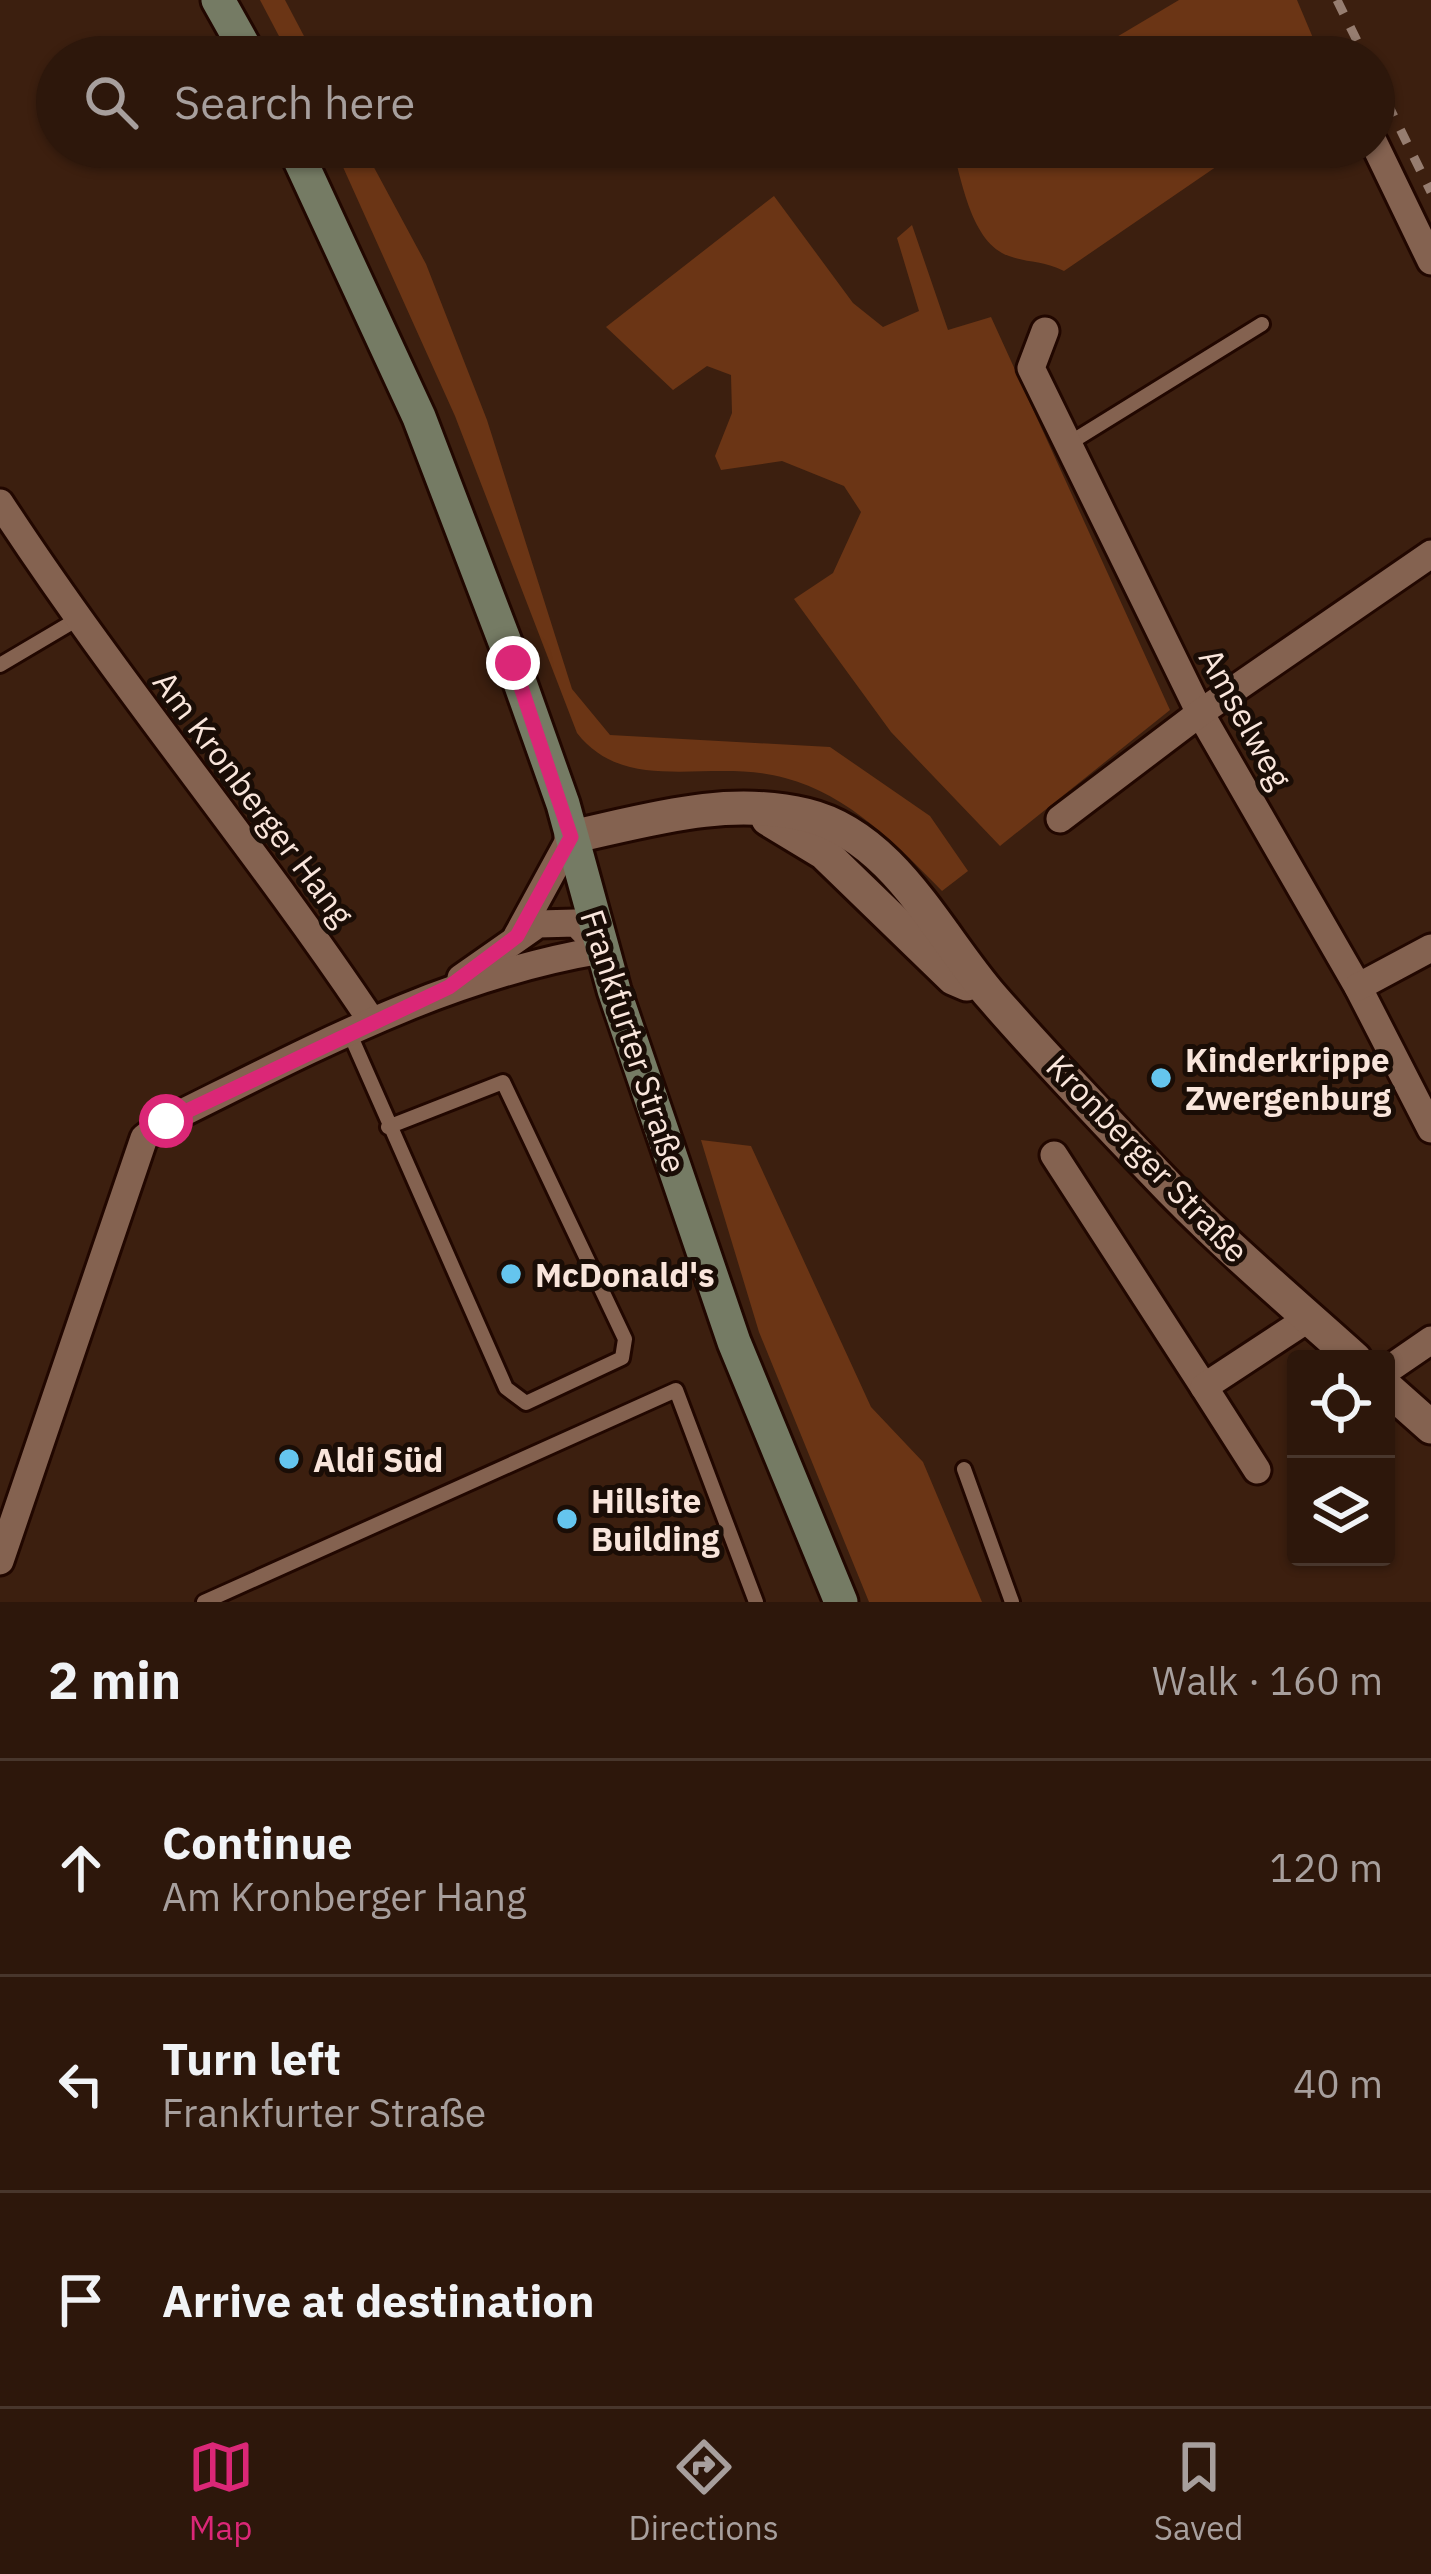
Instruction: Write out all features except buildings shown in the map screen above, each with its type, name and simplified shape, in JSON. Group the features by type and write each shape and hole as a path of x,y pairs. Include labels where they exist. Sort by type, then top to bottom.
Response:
{"main road":[{"path":"218,0 238,36"},
{"name":"Frankfurter Straße","path":"304,168 419,417 513,663 571,837 602,950 734,1342 841,1602"}],"street":[{"path":"1386,168 1431,261"},
{"name":"Amselweg","path":"1045,331 1031,368 1200,713 1358,987 1431,1130"},
{"name":"Am Kronberger Hang","path":"0,503 76,620 308,926 360,1026"},
{"path":"1060,819 1200,713 1431,554"},
{"name":"Kronberger Straße","path":"571,837 688,811 741,807 808,815 862,844 922,904 990,995 1156,1175 1344,1350"},
{"path":"517,936 571,837"},
{"path":"449,987 538,924 576,923 602,950"},
{"path":"1358,987 1431,948"},
{"path":"0,1561 144,1138 166,1121 449,987 602,950"},
{"name":"Kronberger Straße","path":"1054,1155 1258,1471"},
{"path":"1204,1387 1309,1318"},
{"path":"1395,1365 1431,1340"},
{"path":"1395,1395 1431,1427"}],"lane":[{"path":"1068,444 1262,324"},
{"path":"0,665 76,620"},
{"path":"360,1026 388,1127 506,1388 526,1403 622,1358 625,1339 503,1082 388,1127"},
{"path":"204,1602 676,1390 755,1602"},
{"path":"964,1469 1012,1602"}],"shaded area":[{"path":"260,0 285,0 304,36 279,36"},
{"path":"1179,0 1297,0 1312,36 1118,36"},
{"path":"343,168 374,168 426,264 487,420 572,689 610,735 830,747 930,816 968,871 942,891 851,809 785,778 728,771 645,770 597,752 577,733 455,416"},
{"path":"958,168 1214,168 1064,271 996,249 970,209"},
{"path":"774,196 853,303 883,327 919,311 897,238 912,225 948,330 991,317 1170,710 1000,846 891,732 794,599 833,573 861,512 844,486 782,461 721,470 715,456 732,413 731,375 707,366 673,390 606,327"},
{"path":"701,1140 751,1146 871,1407 923,1462 982,1602 869,1602 759,1332"}],"railway":[{"path":"1337,0 1355,36"},
{"path":"1395,119 1431,192"}],"place":[{"name":"Kinderkrippe Zwergenburg","path":"1161,1078"},
{"name":"McDonald's","path":"511,1274"},
{"name":"Aldi Süd","path":"289,1459"},
{"name":"Hillsite Building","path":"567,1519"}],"route":[{"path":"166,1121 449,987 517,936 532,900 571,837 513,663"}]}
